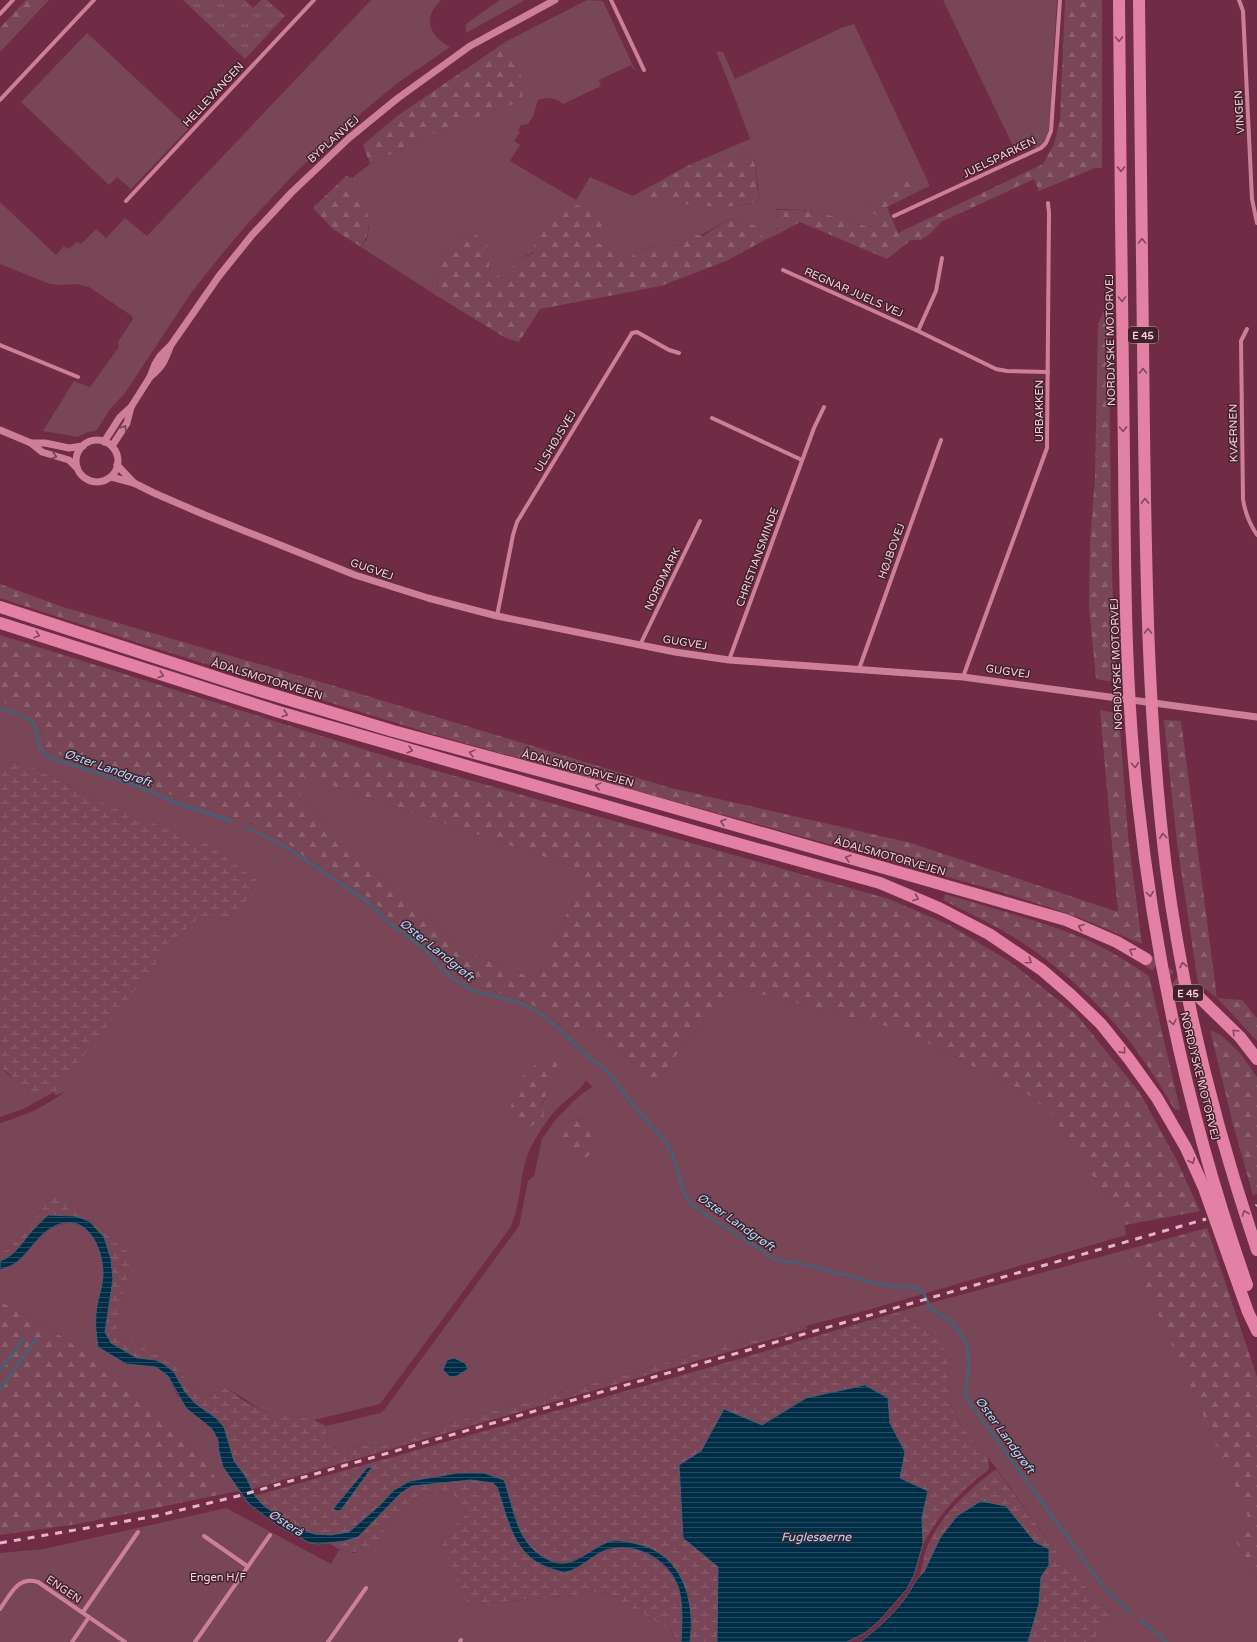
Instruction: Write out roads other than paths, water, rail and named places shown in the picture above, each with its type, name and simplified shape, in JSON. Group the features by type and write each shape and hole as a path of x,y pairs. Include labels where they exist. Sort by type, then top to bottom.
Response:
{"highway":[{"name":"NORDJYSKE MOTORVEJ","path":"1119,0 1128,669 1131,726 1138,802 1157,943 1185,1076 1205,1153 1257,1312"},
{"name":"NORDJYSKE MOTORVEJ","path":"1139,0 1145,534 1152,729 1167,870 1191,1008 1223,1142 1257,1250"},
{"name":"ÅDALSMOTORVEJEN","path":"0,607 230,682 393,731 615,791 1066,920 1117,942 1146,959"},
{"path":"0,622 279,712 706,835 880,883 939,908 989,934 1042,970 1101,1024 1129,1059 1157,1098 1186,1148 1204,1188 1248,1312 1257,1331"},
{"path":"1198,996 1240,1037 1257,1059"}],"street":[{"path":"0,14 13,0"},
{"path":"0,100 94,0"},
{"name":"HELLEVANGEN","path":"126,201 314,0"},
{"name":"BYPLANVEJ","path":"104,442 120,417 131,407 150,377 157,360 171,345 219,276 252,235 291,193 349,138 398,98 470,46 554,0"},
{"path":"611,0 644,70"},
{"name":"JUELSPARKEN","path":"894,216 1041,148 1046,143 1051,131 1060,0"},
{"name":"VINGEN","path":"1240,0 1243,11 1252,199 1257,223"},
{"name":"URBAKKEN","path":"962,677 1047,448 1048,202"},
{"path":"918,331 936,291 942,258"},
{"name":"REGNAR JUELS VEJ","path":"783,270 918,331 996,369 1007,371 1048,372"},
{"name":"KVÆRNEN","path":"1246,328 1241,341 1243,499 1245,514 1257,535"},
{"name":"ULSHØJSVEJ","path":"497,616 513,535 517,522 632,333 636,332 669,350 679,353"},
{"path":"0,345 78,377"},
{"name":"BYPLANVEJ","path":"112,446 127,423 131,407"},
{"name":"CHRISTIANSMINDE","path":"729,660 814,428 824,407"},
{"path":"712,418 802,460"},
{"path":"0,430 31,443 42,452 72,462 84,478 95,482 101,482 111,477 118,465 116,454 112,446 104,442 93,441 83,446 69,448 45,443 31,443"},
{"name":"HØJBOVEJ","path":"859,669 941,440"},
{"path":"77,468 76,457 83,446"},
{"name":"GUGVEJ","path":"118,465 134,483"},
{"name":"GUGVEJ","path":"111,477 134,483 190,509 355,575 428,598 497,616 640,645 729,660 962,677 1257,716"},
{"name":"NORDMARK","path":"640,645 700,521"},
{"name":"ENGEN","path":"83,1612 138,1532"},
{"path":"195,1642 270,1535"},
{"path":"204,1536 247,1566"},
{"name":"ENGEN","path":"0,1609 18,1585 23,1581 31,1580 38,1582 125,1642"},
{"path":"328,1642 366,1588"},
{"path":"72,1642 89,1617"}],"water":[{"name":"Østerå","path":"48,1215 75,1216 89,1221 104,1237 111,1259 113,1279 105,1332 111,1343 137,1358 156,1360 174,1372 185,1392 196,1404 216,1418 224,1427 234,1461 246,1477 255,1496 263,1505 282,1519 314,1534 331,1535 349,1532 379,1506 394,1490 410,1481 458,1473 484,1473 504,1480 514,1515 524,1537 530,1546 539,1554 551,1561 567,1563 583,1556 605,1543 612,1541 637,1544 652,1549 665,1557 675,1568 683,1581 688,1595 691,1611 690,1642 681,1642 682,1609 679,1590 675,1579 660,1562 651,1555 640,1551 629,1548 617,1548 601,1552 577,1568 566,1572 542,1565 535,1561 520,1546 510,1527 497,1487 493,1483 471,1480 412,1486 401,1493 358,1537 345,1541 319,1544 310,1543 278,1526 249,1504 223,1467 219,1452 218,1440 212,1429 186,1408 168,1376 156,1367 126,1364 98,1347 96,1317 103,1279 102,1264 97,1244 85,1229 77,1224 68,1223 57,1225 45,1232 17,1262 0,1270 0,1261 10,1256"},
{"path":"454,1358 465,1363 468,1369 457,1376 450,1377 443,1370 447,1360"},
{"name":"Fuglesøerne","path":"865,1385 888,1398 890,1423 905,1452 900,1478 928,1491 922,1517 923,1544 914,1575 907,1589 879,1621 865,1633 847,1642 717,1642 718,1567 683,1538 679,1465 701,1451 724,1409 762,1425 806,1398"},
{"path":"373,1466 341,1510 337,1511 333,1509 367,1468"},
{"path":"981,1501 1006,1506 1035,1542 1049,1549 1049,1565 1041,1577 1039,1604 1028,1642 860,1642 873,1632 901,1604 916,1580 924,1572 940,1538 957,1516"}],"waterway":[{"name":"Øster Landgrøft","path":"0,709 13,712 29,719 34,725 40,749 48,757 134,785 182,805 232,821"},
{"name":"Øster Landgrøft","path":"244,826 281,844 369,903 388,922 425,949 441,968 455,980 472,990 523,1004 544,1015 583,1052 607,1071 635,1107 665,1141 672,1153 683,1190 690,1203 712,1219 763,1251 773,1259 808,1265 875,1283 917,1288 923,1292 931,1309 952,1322 960,1332 967,1346 969,1365 965,1393 968,1400 1103,1586 1130,1612"},
{"path":"1,1370 23,1339"},
{"path":"0,1389 36,1339"},
{"name":"Øster Landgrøft","path":"1141,1620 1166,1642"}],"tunnel":[{"path":"1146,959 1192,992"}],"railway":[{"path":"0,1543 156,1516 238,1496 1206,1219"}],"park label":[{"name":"Engen H/F","path":"218,1577"}]}
